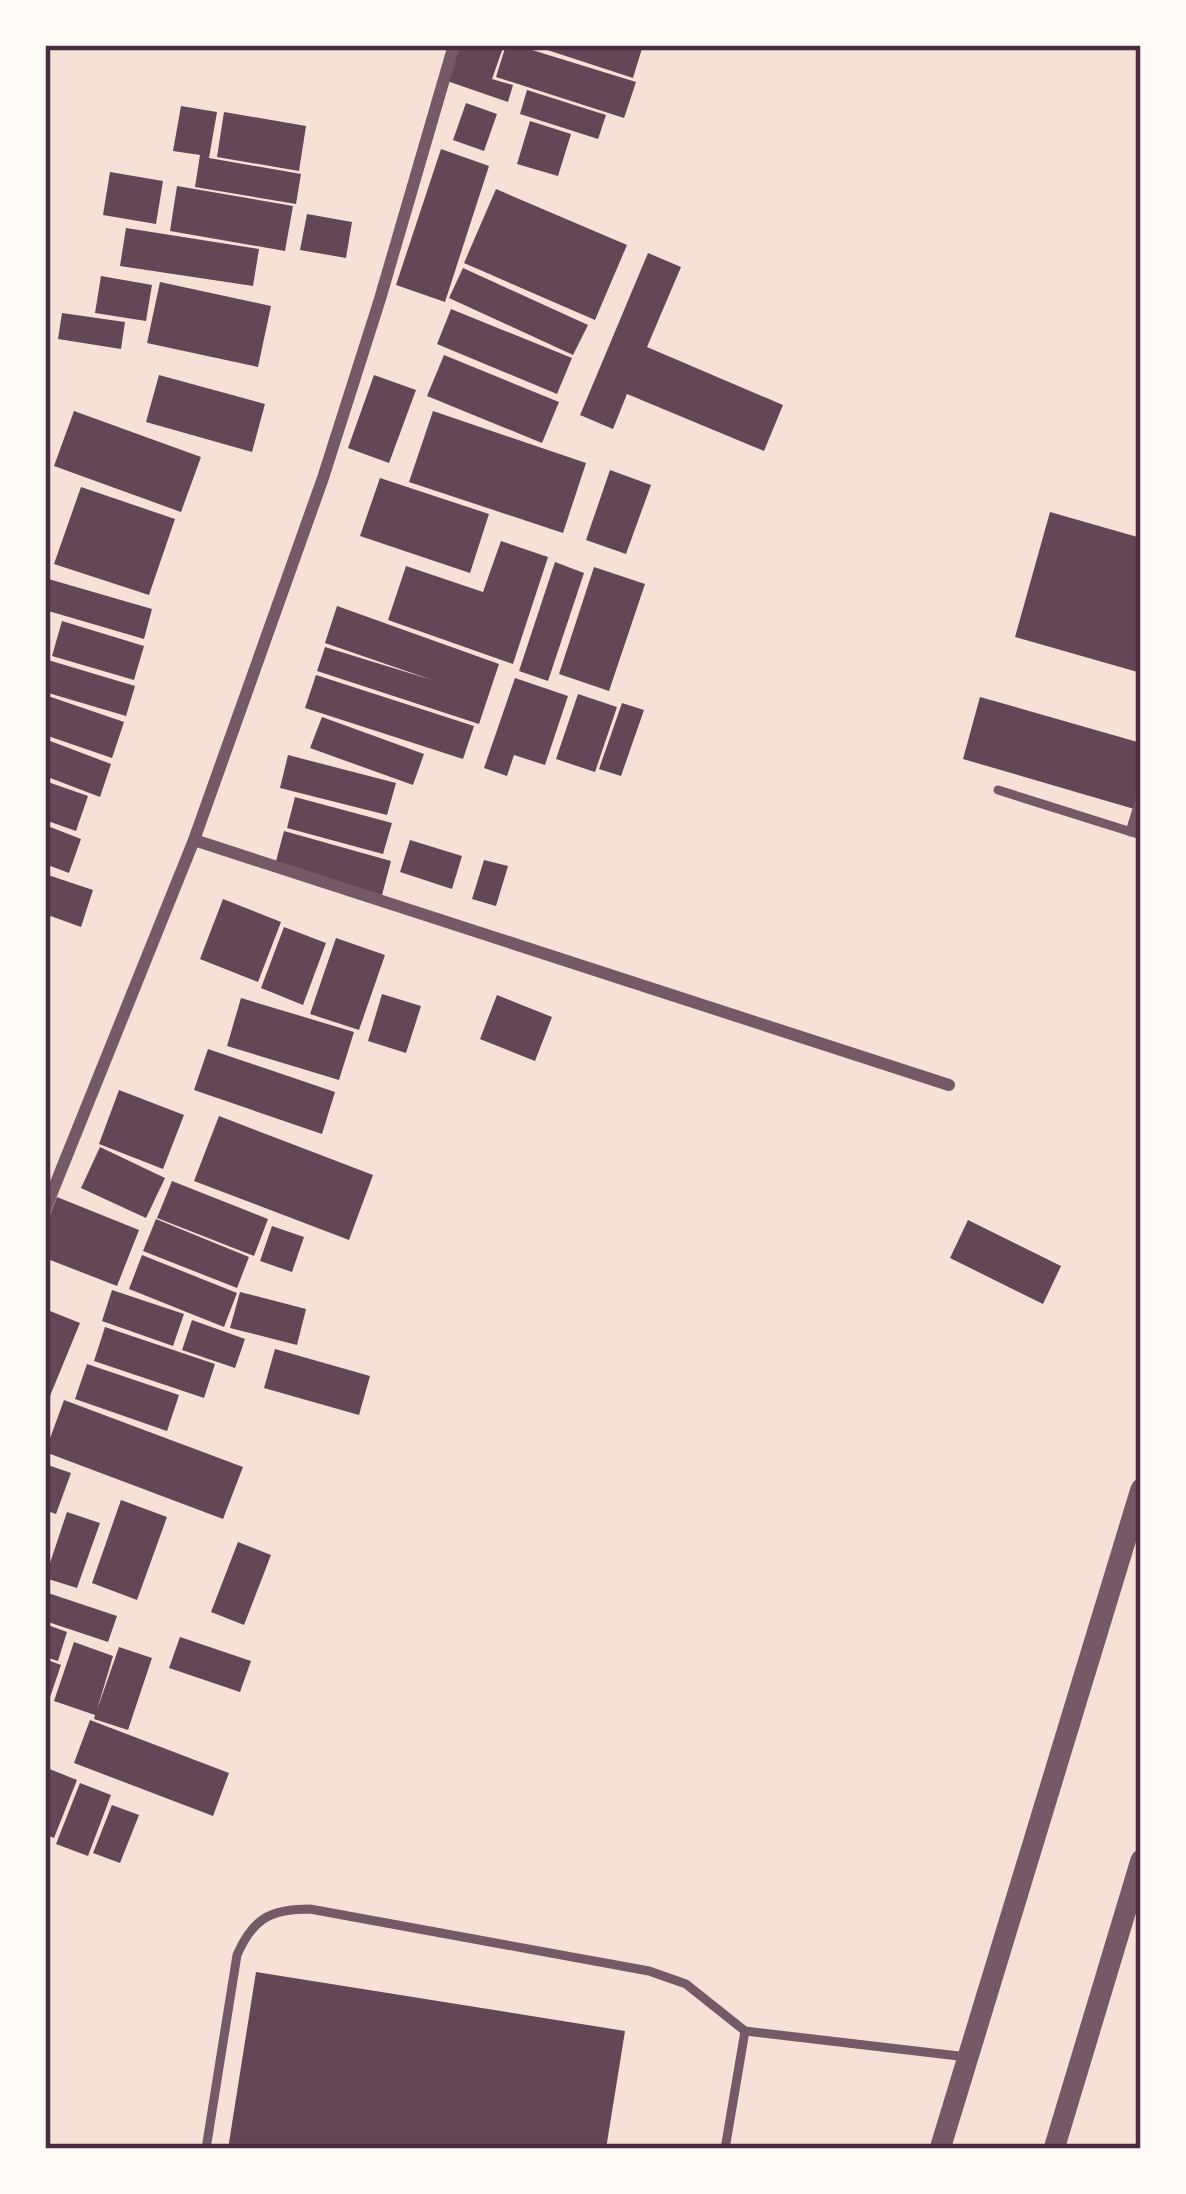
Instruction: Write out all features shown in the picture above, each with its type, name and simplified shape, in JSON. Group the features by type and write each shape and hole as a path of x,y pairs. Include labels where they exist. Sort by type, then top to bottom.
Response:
{"street":[{"path":"45,1210 194,840 323,478 454,45"},
{"path":"194,840 949,1085"},
{"path":"940,2149 1141,1489"},
{"path":"1054,2149 1141,1860"}],"lane":[{"path":"998,790 1136,834 1141,796"},
{"path":"206,2149 237,1954 245,1935 266,1916 289,1910 649,1971 686,1984 746,2032 968,2057"},
{"path":"725,2149 746,2032"}],"building":[{"path":"459,45 504,45 492,79 513,85 508,102 447,81"},
{"path":"506,45 636,82 624,118 496,77"},
{"path":"532,45 643,45 633,78"},
{"path":"527,90 606,115 598,139 520,114"},
{"path":"466,103 497,114 484,151 453,140"},
{"path":"181,106 217,112 209,158 301,174 296,204 195,187 200,155 173,151"},
{"path":"224,112 306,126 299,171 217,157"},
{"path":"530,121 571,134 558,176 517,164"},
{"path":"441,149 489,166 445,302 396,285"},
{"path":"110,172 163,181 156,224 103,215"},
{"path":"177,186 293,206 285,251 170,231"},
{"path":"496,189 627,245 595,320 464,263"},
{"path":"307,214 352,222 346,258 300,250"},
{"path":"126,228 259,249 253,286 120,266"},
{"path":"648,253 681,267 647,347 783,405 764,451 627,394 613,429 580,415"},
{"path":"463,268 588,325 573,355 449,298"},
{"path":"101,276 152,285 146,321 95,313"},
{"path":"160,282 271,306 258,367 147,343"},
{"path":"451,309 572,358 557,394 437,344"},
{"path":"62,313 125,322 121,349 58,339"},
{"path":"444,355 559,402 542,443 427,396"},
{"path":"159,375 265,404 252,452 146,422"},
{"path":"374,375 416,390 389,463 348,448"},
{"path":"74,411 201,457 181,512 54,466"},
{"path":"433,411 586,463 563,533 409,482"},
{"path":"610,470 651,485 626,554 586,540"},
{"path":"380,478 489,514 470,573 360,536"},
{"path":"81,487 175,519 149,595 54,564"},
{"path":"1050,512 1141,538 1141,673 1015,637"},
{"path":"501,541 548,557 513,664 388,620 406,566 483,592"},
{"path":"555,562 584,573 548,681 519,671"},
{"path":"594,567 645,584 609,691 559,674"},
{"path":"45,578 152,609 144,639 45,610"},
{"path":"337,606 499,664 479,724 317,671 325,647 432,680 325,643"},
{"path":"62,621 144,646 134,680 52,656"},
{"path":"48,660 135,686 126,716 45,692"},
{"path":"316,675 474,726 463,759 305,708"},
{"path":"515,678 568,696 545,765 514,755 507,776 484,768"},
{"path":"578,694 617,707 595,772 556,759"},
{"path":"45,695 124,722 112,758 45,735"},
{"path":"980,697 1141,743 1141,811 963,759"},
{"path":"622,703 644,710 621,776 599,769"},
{"path":"322,717 424,754 413,785 310,748"},
{"path":"45,739 111,764 100,797 45,776"},
{"path":"288,755 396,783 387,815 280,788"},
{"path":"45,781 88,796 76,831 45,820"},
{"path":"295,797 392,823 383,854 287,828"},
{"path":"45,825 81,839 69,873 45,864"},
{"path":"284,831 391,861 382,895 275,865"},
{"path":"410,840 462,856 452,889 400,872"},
{"path":"484,860 508,866 496,906 472,899"},
{"path":"45,874 93,890 81,927 45,914"},
{"path":"223,899 281,922 258,982 200,959"},
{"path":"284,927 326,943 303,1005 261,988"},
{"path":"336,938 385,955 359,1030 310,1014"},
{"path":"382,994 421,1006 406,1053 368,1041"},
{"path":"497,995 552,1017 535,1061 480,1039"},
{"path":"241,998 354,1032 339,1080 227,1046"},
{"path":"208,1049 335,1092 322,1134 194,1090"},
{"path":"119,1090 184,1115 163,1169 99,1144"},
{"path":"219,1116 373,1175 349,1240 194,1181"},
{"path":"100,1147 165,1178 146,1218 81,1188"},
{"path":"172,1181 268,1219 254,1256 157,1218"},
{"path":"57,1197 139,1230 117,1286 45,1258 45,1227"},
{"path":"156,1219 249,1257 237,1288 143,1251"},
{"path":"968,1220 1061,1266 1043,1304 950,1258"},
{"path":"272,1226 304,1237 292,1272 260,1261"},
{"path":"142,1255 237,1293 224,1327 129,1289"},
{"path":"112,1290 184,1314 173,1346 102,1321"},
{"path":"240,1292 306,1309 297,1345 230,1328"},
{"path":"45,1309 80,1323 45,1408"},
{"path":"192,1320 245,1339 235,1368 182,1350"},
{"path":"105,1327 215,1364 204,1398 94,1361"},
{"path":"275,1349 370,1376 359,1415 264,1388"},
{"path":"87,1364 179,1395 167,1431 75,1399"},
{"path":"64,1400 243,1467 223,1519 45,1452"},
{"path":"45,1464 71,1473 56,1514 45,1510"},
{"path":"121,1500 167,1517 137,1600 92,1583"},
{"path":"67,1512 100,1523 77,1588 45,1578"},
{"path":"238,1542 271,1555 244,1625 211,1612"},
{"path":"45,1592 117,1616 108,1642 45,1621"},
{"path":"45,1624 67,1632 58,1661 45,1657"},
{"path":"180,1637 251,1661 240,1692 169,1668"},
{"path":"74,1642 113,1656 97,1710 119,1647 152,1658 128,1730 54,1701"},
{"path":"45,1659 61,1665 50,1697 45,1695"},
{"path":"90,1720 229,1773 213,1816 74,1763"},
{"path":"47,1768 77,1780 54,1838 45,1834"},
{"path":"80,1783 111,1795 88,1856 56,1844"},
{"path":"112,1805 139,1815 120,1863 93,1853"},
{"path":"256,1972 625,2031 606,2149 228,2149"}]}
